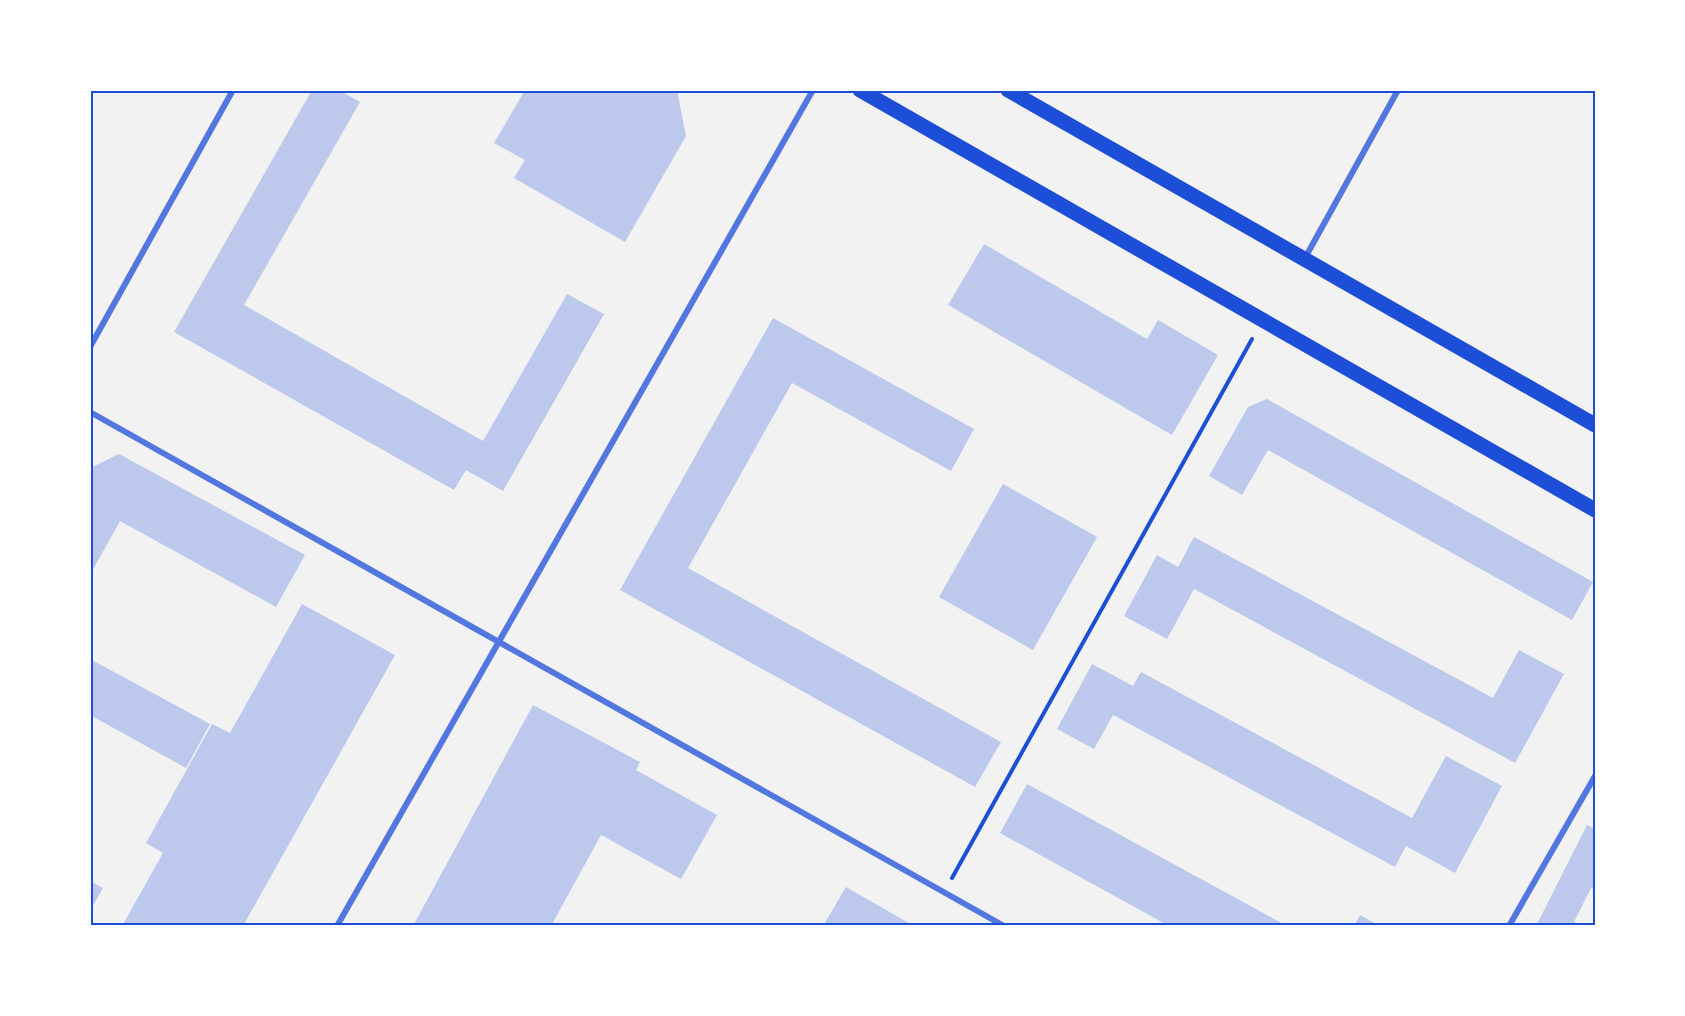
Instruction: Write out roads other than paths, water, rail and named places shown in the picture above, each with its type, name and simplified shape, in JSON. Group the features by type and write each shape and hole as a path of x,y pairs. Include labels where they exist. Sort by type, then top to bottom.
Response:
{"main road":[{"path":"860,90 1595,510"},
{"path":"1008,90 1595,425"}],"street":[{"path":"90,347 233,90"},
{"path":"337,926 813,90"},
{"path":"1305,259 1398,90"},
{"path":"90,412 1004,926"},
{"path":"1509,926 1595,776"}]}
